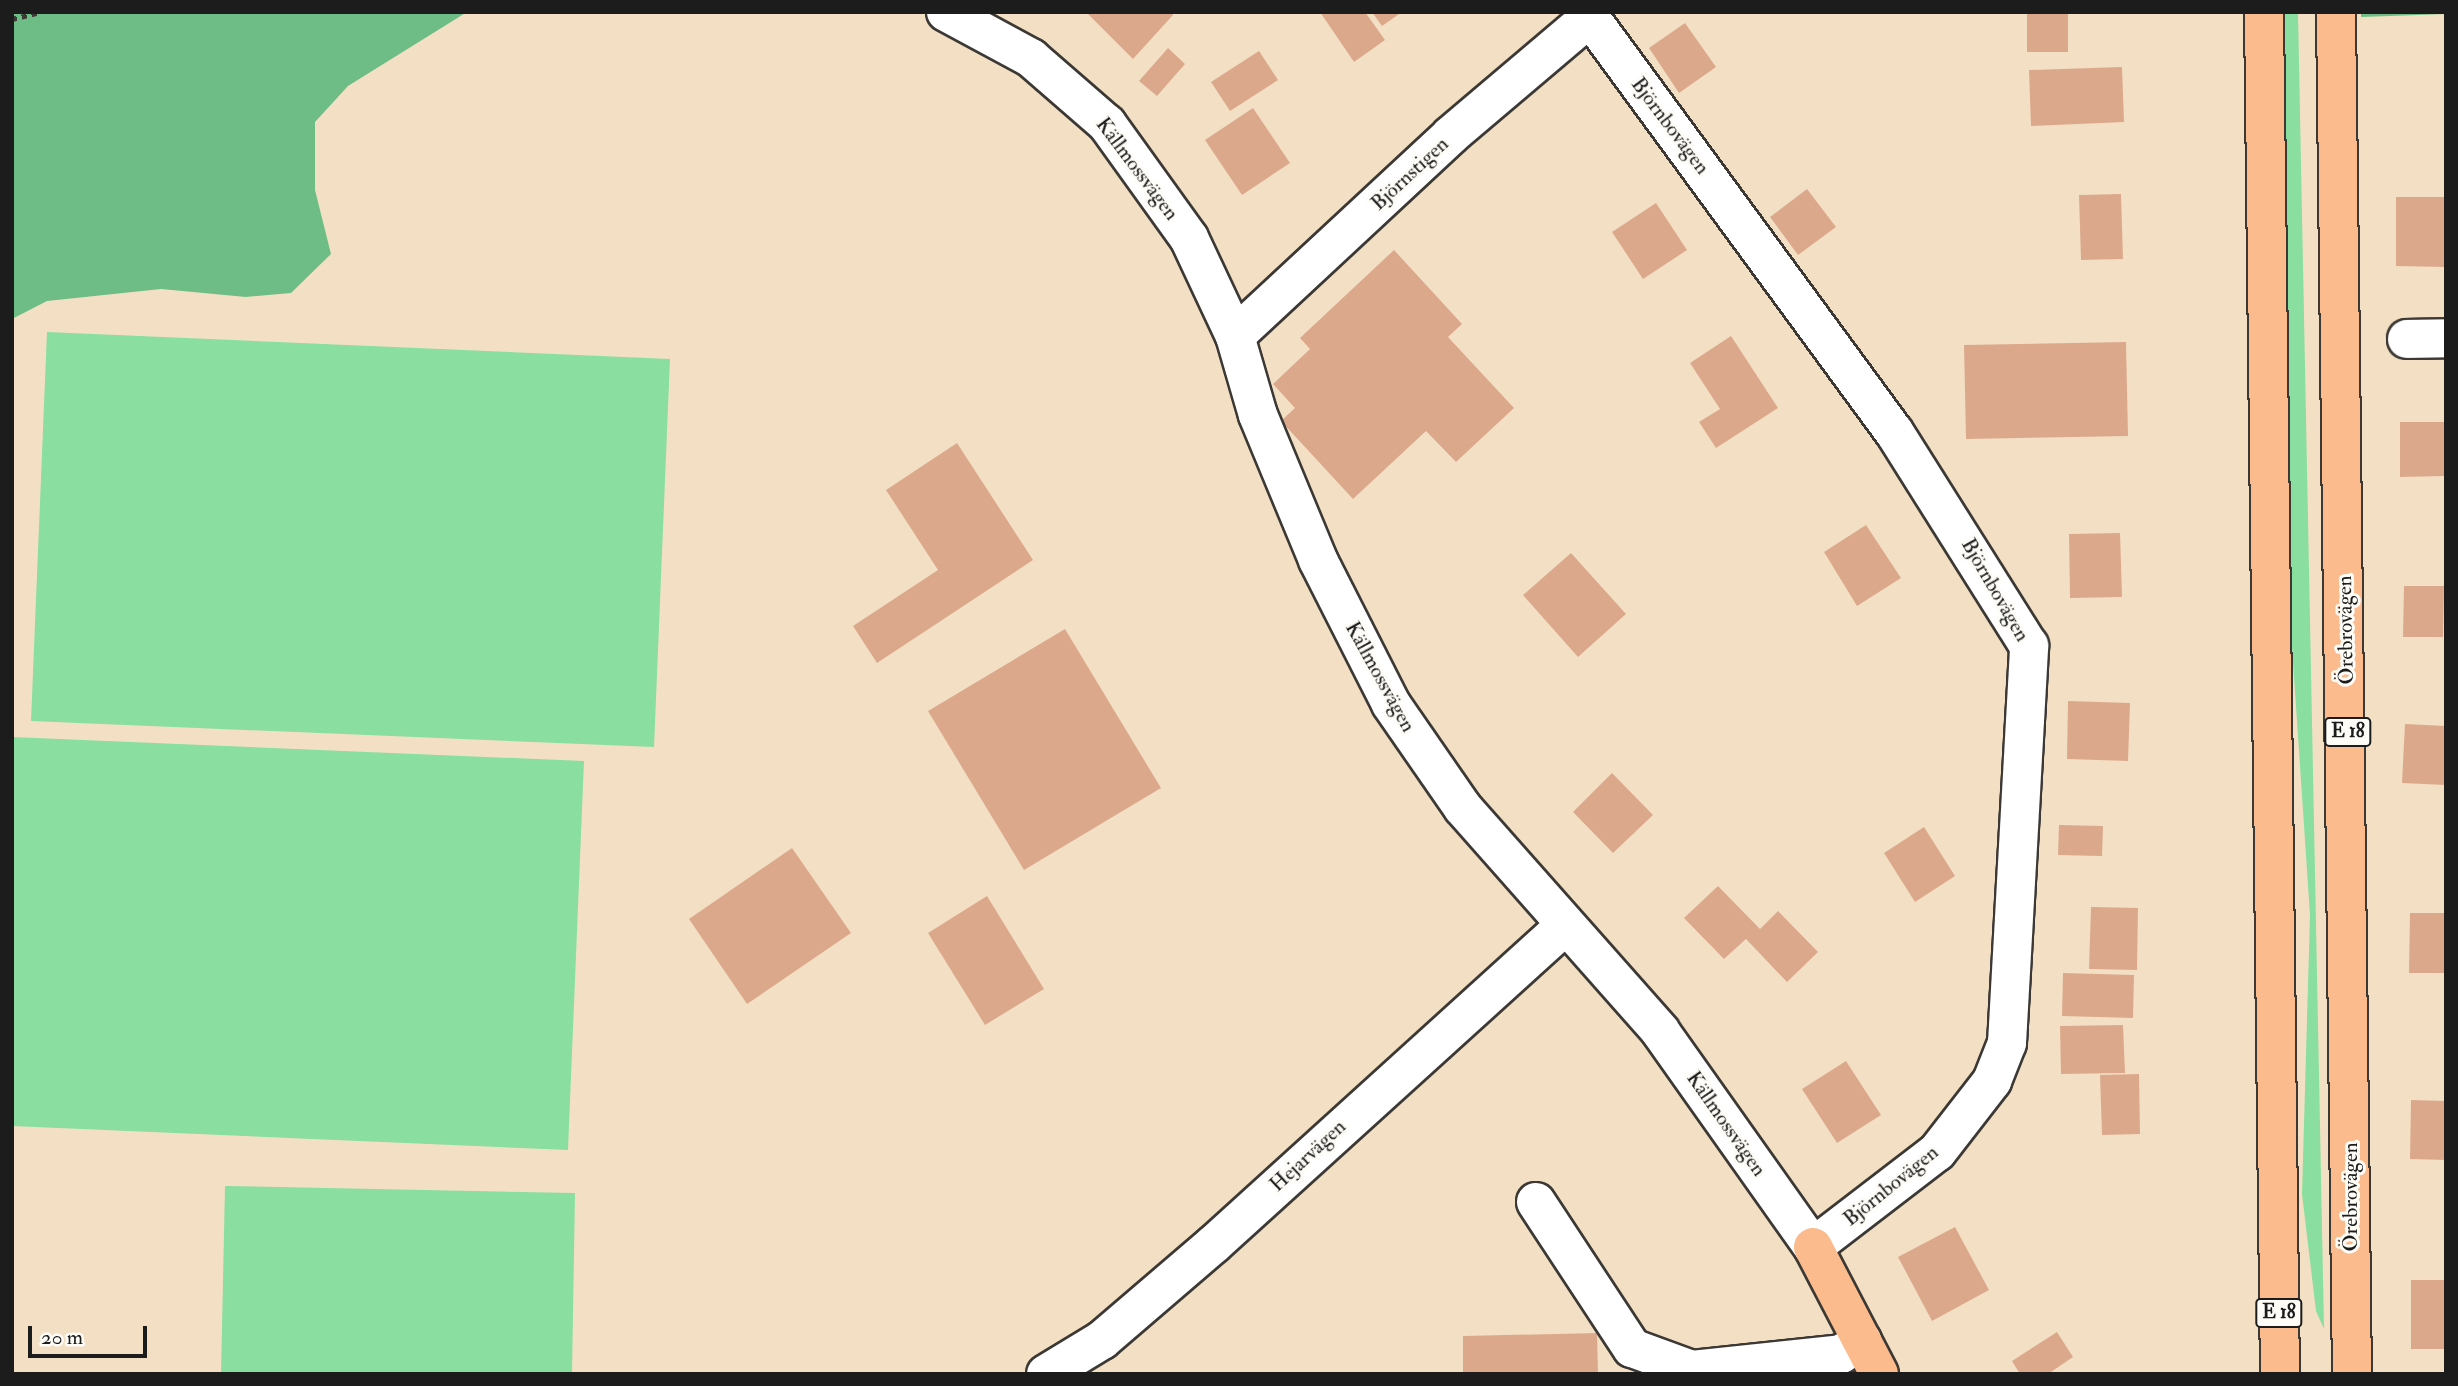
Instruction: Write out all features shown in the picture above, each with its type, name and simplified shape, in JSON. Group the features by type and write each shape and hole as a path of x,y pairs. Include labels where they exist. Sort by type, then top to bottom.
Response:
{"main road":[{"name":"E 18","path":"2264,12 2280,1374"},
{"name":"Örebrovägen","path":"2336,12 2352,1374"},
{"name":"Källmossvägen","path":"1813,1247 1871,1357"}],"street":[{"name":"Källmossvägen","path":"946,12 1031,58 1107,124 1189,238 1235,336 1258,415 1318,561 1391,704 1463,808 1564,927 1660,1031 1813,1247"},
{"name":"Björnstigen","path":"1235,336 1588,15"},
{"name":"Björnbovägen","path":"1588,15 1872,401 1976,553 2029,646 2007,1043 1992,1081 1937,1152 1813,1247"},
{"path":"2407,339 2446,338"},
{"name":"Hejarvägen","path":"1046,1374 1102,1340 1174,1279 1564,927"},
{"path":"1536,1202 1632,1348 1692,1370 1841,1354 1871,1357"}],"path":[{"path":"12,19 40,12"}],"green space":[{"path":"12,12 467,12 348,86 315,122 315,190 331,254 291,293 246,297 161,289 47,301 12,319"},
{"path":"2277,12 2298,12 2324,1329 2316,1311 2302,1194 2310,915 2285,542"},
{"path":"2361,12 2446,12 2446,14 2361,17"},
{"path":"47,332 670,359 654,747 31,721"},
{"path":"12,737 584,761 568,1150 12,1126"},
{"path":"225,1186 575,1193 572,1374 221,1374"}],"building":[{"path":"1086,12 1170,12 1173,15 1133,59"},
{"path":"1320,12 1365,12 1385,40 1354,62"},
{"path":"1372,12 1402,12 1382,26"},
{"path":"2027,12 2068,12 2068,52 2027,52"},
{"path":"1685,23 1716,67 1679,93 1649,48"},
{"path":"1168,48 1185,64 1157,96 1139,81"},
{"path":"1259,51 1278,80 1230,111 1211,82"},
{"path":"2122,67 2124,122 2031,126 2029,70"},
{"path":"1253,108 1290,163 1242,195 1205,140"},
{"path":"1807,189 1836,227 1798,255 1770,217"},
{"path":"2121,194 2123,259 2081,260 2079,195"},
{"path":"2396,197 2446,197 2446,267 2396,266"},
{"path":"1656,203 1687,250 1643,279 1612,232"},
{"path":"1394,250 1462,324 1448,337 1514,408 1456,462 1426,431 1353,499 1281,421 1295,408 1273,384 1310,349 1300,338"},
{"path":"1731,336 1778,408 1716,448 1699,422 1720,409 1690,363"},
{"path":"2126,342 2128,436 1966,439 1964,345"},
{"path":"2400,422 2445,422 2446,476 2400,477"},
{"path":"957,443 1033,560 877,663 853,626 938,570 886,490"},
{"path":"1866,525 1901,578 1857,606 1824,552"},
{"path":"2120,533 2122,597 2070,598 2069,534"},
{"path":"1571,553 1626,614 1578,657 1523,595"},
{"path":"2404,586 2444,586 2443,637 2403,637"},
{"path":"1065,629 1161,788 1024,870 928,711"},
{"path":"2068,701 2130,703 2128,761 2067,759"},
{"path":"2405,724 2446,726 2446,785 2402,783"},
{"path":"1612,773 1653,815 1613,853 1573,812"},
{"path":"2059,825 2103,826 2102,856 2058,855"},
{"path":"1924,827 1955,876 1915,902 1884,853"},
{"path":"792,848 851,933 747,1004 689,919"},
{"path":"1718,886 1760,929 1778,911 1818,952 1787,982 1746,939 1724,959 1684,918"},
{"path":"987,896 1044,989 985,1025 928,933"},
{"path":"2091,907 2138,908 2137,970 2089,969"},
{"path":"2410,913 2446,913 2446,973 2409,973"},
{"path":"2063,973 2134,975 2133,1018 2062,1016"},
{"path":"2123,1025 2125,1073 2061,1074 2060,1026"},
{"path":"1846,1061 1881,1115 1837,1143 1802,1089"},
{"path":"2139,1074 2140,1134 2102,1135 2100,1075"},
{"path":"2411,1100 2446,1101 2446,1160 2410,1159"},
{"path":"1955,1227 1989,1290 1932,1321 1898,1257"},
{"path":"2411,1280 2446,1280 2446,1349 2411,1349"},
{"path":"2057,1332 2073,1357 2048,1374 2020,1374 2012,1361"},
{"path":"1597,1333 1598,1374 1463,1374 1463,1336"}]}
